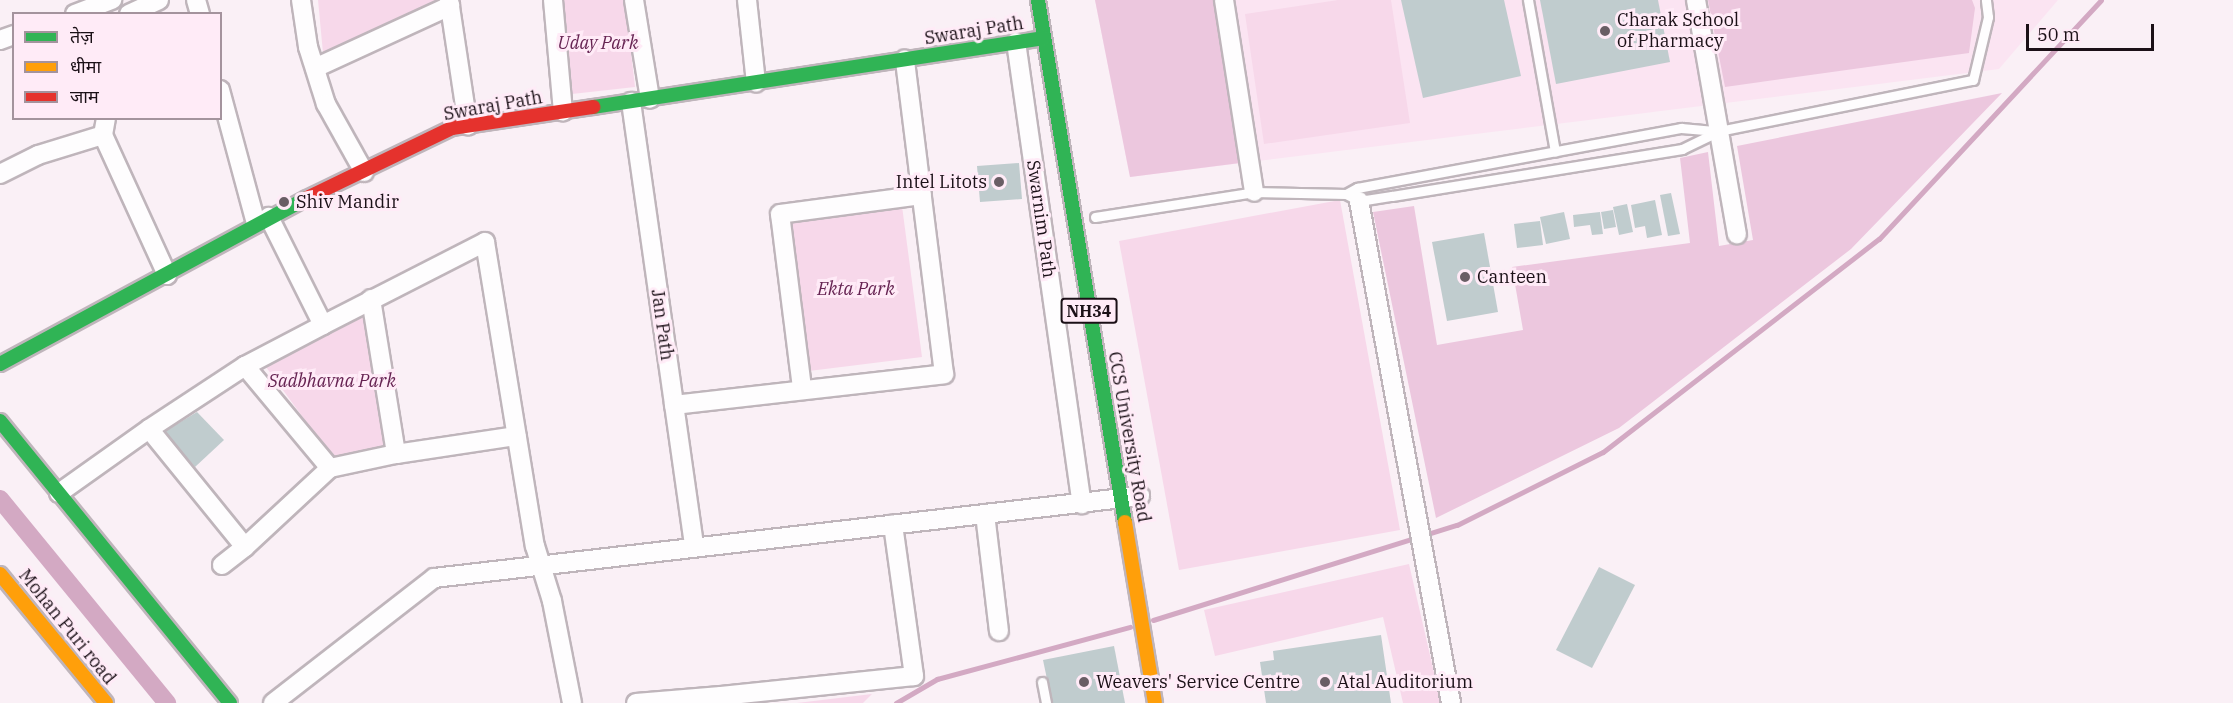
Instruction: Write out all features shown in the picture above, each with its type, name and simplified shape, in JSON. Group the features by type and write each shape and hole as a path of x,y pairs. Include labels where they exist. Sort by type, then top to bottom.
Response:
{"main road":[{"name":"CCS University Road","path":"1038,0 1155,703"},
{"name":"Swaraj Path","path":"0,364 166,275 262,220 452,129 1044,38"},
{"path":"1094,212 1098,236"},
{"path":"0,421 230,703"},
{"name":"Mohan Puri road","path":"0,574 105,703"}],"street":[{"path":"80,12 112,0"},
{"path":"133,12 159,0"},
{"path":"301,0 315,68 326,104 364,172"},
{"path":"553,0 564,112"},
{"path":"634,0 650,99"},
{"path":"747,0 756,83"},
{"path":"1224,0 1254,192"},
{"path":"1696,0 1737,234"},
{"path":"315,68 450,3 468,126"},
{"name":"Swarnim Path","path":"1016,42 1082,504"},
{"path":"674,405 802,388 944,374 905,59"},
{"path":"222,96 262,220 323,325"},
{"name":"Jan Path","path":"631,102 694,547"},
{"path":"0,174 38,154 105,127 166,275"},
{"path":"802,388 780,214 922,195"},
{"path":"1353,198 1451,703"},
{"path":"59,493 149,429 245,366 485,242 534,543 542,564 572,703"},
{"path":"372,299 396,454"},
{"path":"245,366 330,468"},
{"path":"149,429 167,443 245,547"},
{"path":"222,565 245,547 330,468 396,454 517,436"},
{"path":"273,703 434,578 1140,496"},
{"path":"985,514 999,631"},
{"path":"636,703 722,700 914,676 893,524"}],"lane":[{"path":"1528,0 1555,152"},
{"path":"1094,212 1254,192 1353,198 1682,149 1719,131 1973,80 1988,17 1986,0"},
{"path":"1353,198 1357,188 1681,128 1719,131"},
{"path":"1042,682 1046,703"}],"shaded area":[{"path":"1095,0 2058,0 1999,69 1130,177"},
{"path":"1095,0 1216,0 1240,163 1130,177"},
{"path":"1708,0 1972,0 1975,8 1969,53 1725,87"},
{"path":"2002,93 1851,249 1619,428 1436,518 1373,212 1414,206 1437,345 1523,330 1512,267 1690,243 1680,158 1708,152 1719,246 1753,240 1737,146"}],"green space":[{"path":"318,0 441,0 442,1 323,53"},
{"name":"Uday Park","path":"561,0 625,0 635,87 572,94"},
{"path":"1338,0 1391,0 1410,123 1264,144 1245,14"},
{"path":"1340,200 1400,530 1179,570 1119,241"},
{"name":"Ekta Park","path":"902,206 922,357 809,371 789,221"},
{"name":"Sadbhavna Park","path":"365,310 389,448 332,457 266,367"},
{"path":"1409,564 1441,703 1403,703 1383,617 1215,656 1204,610"},
{"path":"872,694 863,703 797,703"}],"building":[{"path":"1401,0 1504,0 1521,76 1423,98"},
{"name":"Charak School of Pharmacy","path":"1540,0 1658,0 1670,62 1556,84"},
{"path":"1019,163 1022,199 980,202 977,166"},
{"path":"1671,193 1680,234 1668,236 1660,195"},
{"path":"1655,200 1662,235 1647,238 1645,226 1635,228 1631,205"},
{"path":"1627,204 1633,232 1619,235 1613,207"},
{"path":"1613,210 1616,227 1604,229 1601,212"},
{"path":"1564,212 1570,239 1546,244 1540,217"},
{"path":"1600,212 1603,234 1592,235 1590,225 1574,227 1573,215"},
{"path":"1540,221 1543,245 1517,248 1514,224"},
{"name":"Canteen","path":"1484,233 1498,312 1447,321 1432,242"},
{"path":"197,412 224,440 195,467 164,432"},
{"path":"1599,567 1635,585 1592,668 1556,650"},
{"name":"Atal Auditorium","path":"1381,635 1391,703 1266,703 1260,662 1274,660 1273,651"},
{"name":"Weavers' Service Centre","path":"1114,646 1125,703 1052,703 1043,660"}],"waterway":[{"path":"1153,620 1457,525 1603,452 1879,239 2101,0"},
{"path":"0,499 167,703"},
{"path":"896,703 937,679 1130,627"}],"traffic: fast":[{"path":"1038,0 1125,522"},
{"path":"593,107 1044,38"},
{"path":"0,364 307,198"},
{"path":"0,421 230,703"}],"traffic: slow":[{"path":"1125,522 1155,703"},
{"path":"0,574 106,703"}],"traffic: jam":[{"path":"307,198 452,128 593,107"}],"place":[{"name":"Charak School of Pharmacy","path":"1605,31"},
{"name":"Intel Litots","path":"999,182"},
{"name":"Shiv Mandir","path":"284,202"},
{"name":"Canteen","path":"1465,277"},
{"name":"Weavers' Service Centre","path":"1084,682"},
{"name":"Atal Auditorium","path":"1325,682"}]}
